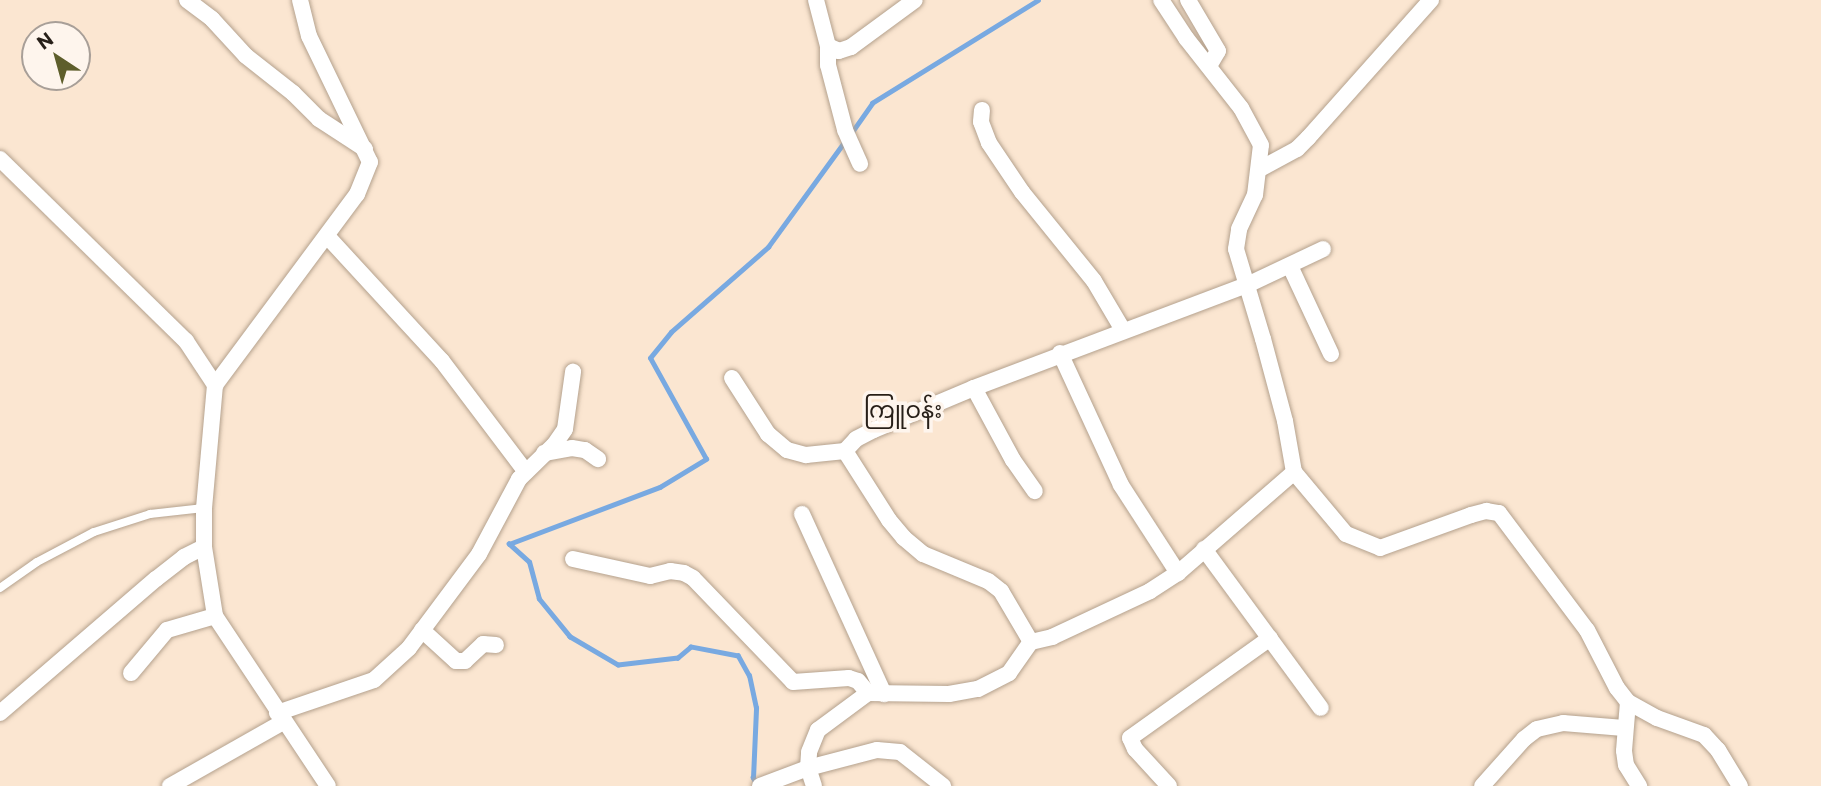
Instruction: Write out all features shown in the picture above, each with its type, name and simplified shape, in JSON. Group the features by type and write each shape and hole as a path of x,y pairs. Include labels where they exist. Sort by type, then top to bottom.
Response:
{"street":[{"path":"187,0 212,19 246,55 293,93 319,120 365,149"},
{"path":"300,0 309,36 370,162 367,175 327,236 215,385 204,508 204,548 215,616 280,718 328,786"},
{"path":"816,0 828,46 828,65 848,136 860,164"},
{"path":"828,46 844,51 915,0"},
{"path":"1160,0 1254,127 1261,145 1255,195 1240,229 1236,249 1285,421 1294,472 1346,534 1380,548 1471,515 1486,511 1499,513 1587,630 1628,702 1657,718 1704,735 1718,750 1740,786"},
{"path":"1188,0 1218,51 1209,66"},
{"path":"1260,169 1303,144 1432,0"},
{"path":"982,110 981,122 989,143 1022,192 1094,281 1123,330"},
{"path":"0,159 186,341 215,385"},
{"path":"327,236 442,362 526,472"},
{"path":"732,378 768,433 787,450 806,455 845,451 856,439 874,430 1059,353 1247,285 1323,249"},
{"path":"1290,266 1331,354"},
{"path":"1059,353 1121,485 1178,573"},
{"path":"170,786 280,718 374,680 409,648 479,554 504,506 526,472 565,429 573,372"},
{"path":"974,388 1013,460 1035,491"},
{"path":"544,453 572,448 585,450 598,459"},
{"path":"845,451 889,520 904,538 923,554 988,581 1001,591 1031,642"},
{"path":"814,786 808,768 809,752 818,730 867,693 884,694 889,691 948,694 978,689 1009,673 1031,642 1052,637 1150,591 1178,573 1294,472"},
{"path":"802,514 884,694"},
{"path":"0,713 156,579 184,557 204,548"},
{"path":"1204,549 1321,708"},
{"path":"573,559 650,576 670,571 684,573 700,584 793,682 849,678 858,681 867,693"},
{"path":"131,673 167,630 215,616"},
{"path":"422,630 456,661 465,661 483,644 496,645"},
{"path":"1169,786 1135,749 1130,738 1270,638"},
{"path":"1628,702 1624,729 1626,765 1639,786"},
{"path":"1482,786 1537,729 1563,723 1624,729"},
{"path":"762,786 808,768 877,750 900,752 943,786"}],"lane":[{"path":"0,588 37,562 94,532 150,514 204,508"}],"waterway":[{"path":"852,132 872,103 1038,0"},
{"path":"756,784 753,778 756,708 749,676 738,656 691,647 678,658 618,665 570,637 539,599 529,562 509,544 660,487 706,459 650,358 671,332 768,247 845,141"}],"district":[{"name":"ကြူဝန်း","path":"903,409"}]}
